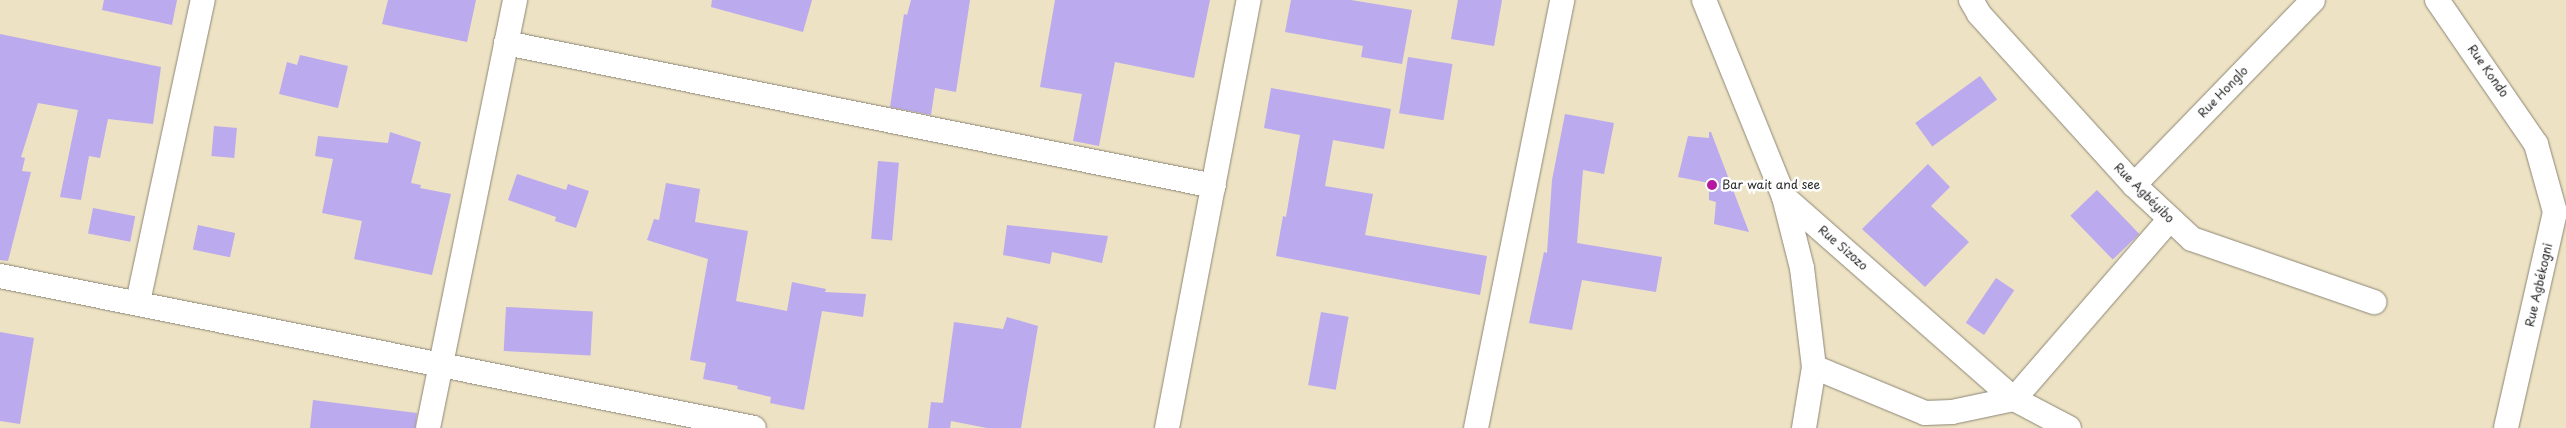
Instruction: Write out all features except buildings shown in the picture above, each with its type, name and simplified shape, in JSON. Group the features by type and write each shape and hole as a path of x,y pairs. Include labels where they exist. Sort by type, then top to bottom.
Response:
{"street":[{"path":"138,302 203,0"},
{"path":"428,428 439,363 515,0"},
{"path":"1167,428 1249,0"},
{"path":"1476,428 1562,0"},
{"name":"Rue Sizozo","path":"1704,0 1784,197 2014,398 2069,428"},
{"name":"Rue Agbéyibo","path":"1971,0 1979,14 2134,185 2192,239 2374,302"},
{"name":"Rue Honglo","path":"2134,185 2313,0"},
{"name":"Rue Kondo","path":"2437,0 2536,144"},
{"path":"506,43 1214,186"},
{"name":"Rue Agbékogni","path":"2506,428 2555,212 2536,144"},
{"path":"1784,197 1802,268 1814,367 1804,428"},
{"path":"1814,367 1925,413 1952,412 2014,398 2170,219"},
{"path":"0,276 138,302 754,428"}],"place":[{"name":"Bar wait and see","path":"1712,185"}]}
